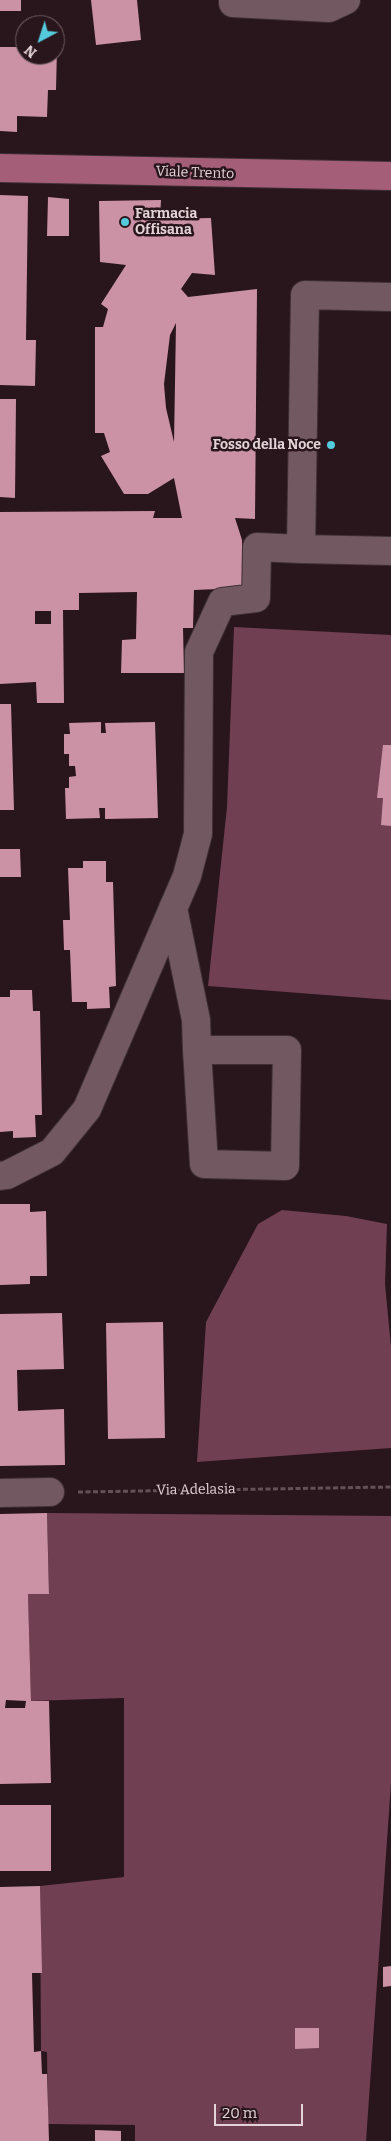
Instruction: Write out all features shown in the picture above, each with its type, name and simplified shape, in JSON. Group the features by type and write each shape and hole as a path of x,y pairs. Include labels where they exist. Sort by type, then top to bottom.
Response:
{"main road":[{"name":"Viale Trento","path":"0,168 391,176"}],"street":[{"path":"233,0 233,3 329,8 346,0"},
{"path":"301,549 305,295 391,297"},
{"path":"0,1176 7,1176 52,1152 86,1109 187,876 198,834 199,652 222,602 256,598 257,547 391,551"},
{"path":"173,908 196,1020 197,1050 204,1164 285,1166 287,1050 197,1050"},
{"path":"0,1493 50,1492"}],"path":[{"name":"Via Adelasia","path":"50,1492 391,1487"}],"shaded area":[{"path":"234,627 391,635 391,1000 208,986 227,807"},
{"path":"282,1210 346,1216 387,1224 385,1284 391,1347 391,1448 197,1462 206,1322 258,1224"},
{"path":"47,1513 391,1516 391,1783 366,2141 135,2141 135,2125 48,2124 47,2052 41,2051 40,1886 124,1877 124,1698 31,1701 28,1594 49,1594"}],"building":[{"path":"0,0 21,0 21,11 0,11"},
{"path":"91,0 137,0 141,40 96,45"},
{"path":"0,47 15,47 15,65 57,65 56,90 48,90 47,117 17,116 17,132 0,131"},
{"path":"0,195 28,196 26,340 36,340 35,386 0,385"},
{"path":"48,197 69,199 69,236 47,236"},
{"path":"161,200 160,219 211,218 215,275 192,273 181,289 188,297 257,289 255,519 235,518 242,540 243,588 194,590 193,628 183,628 184,673 121,673 122,640 136,639 137,592 79,593 79,610 63,610 64,703 37,703 36,682 0,684 0,512 155,511 153,518 182,518 174,478 148,494 124,494 101,456 110,452 104,433 95,433 95,327 103,327 108,309 101,304 126,265 100,262 99,201","holes":["176,323 174,442 166,408 164,384 170,335","35,611 51,611 51,624 35,624"]},
{"path":"0,399 16,399 15,498 0,497"},
{"path":"0,704 11,704 14,810 0,810"},
{"path":"101,722 101,733 106,733 105,723 155,722 158,818 105,819 105,808 99,808 100,818 66,819 65,788 69,788 69,777 76,776 75,766 69,766 69,754 64,754 64,734 70,734 69,723"},
{"path":"383,745 391,745 391,826 381,825 383,798 377,798"},
{"path":"0,849 20,849 21,877 0,877"},
{"path":"83,861 106,861 106,882 113,882 116,986 109,987 110,1008 87,1009 87,1002 72,1002 70,950 64,950 63,920 70,920 68,868 83,868"},
{"path":"10,990 32,990 33,1011 40,1011 42,1115 35,1115 36,1137 13,1138 13,1131 0,1132 0,997 10,997"},
{"path":"0,1204 30,1204 30,1212 46,1211 47,1276 30,1276 30,1284 0,1285"},
{"path":"62,1313 64,1369 17,1370 18,1411 64,1409 65,1465 0,1466 0,1314"},
{"path":"163,1322 165,1438 108,1439 106,1323"},
{"path":"47,1513 49,1594 28,1594 31,1701 49,1701 51,1783 0,1784 0,1514","holes":["6,1700 26,1701 25,1708 5,1708"]},
{"path":"0,1805 51,1805 51,1871 0,1871"},
{"path":"40,1886 42,1973 32,1973 34,2052 41,2051 42,2074 47,2074 49,2141 0,2141 0,1887"},
{"path":"391,1966 391,1986 383,1987 383,1967"},
{"path":"295,2028 319,2028 319,2048 295,2049"},
{"path":"95,2130 121,2131 121,2141 95,2141"}],"place":[{"name":"Farmacia Offisana","path":"125,222"},
{"name":"Fosso della Noce","path":"331,445"}]}
